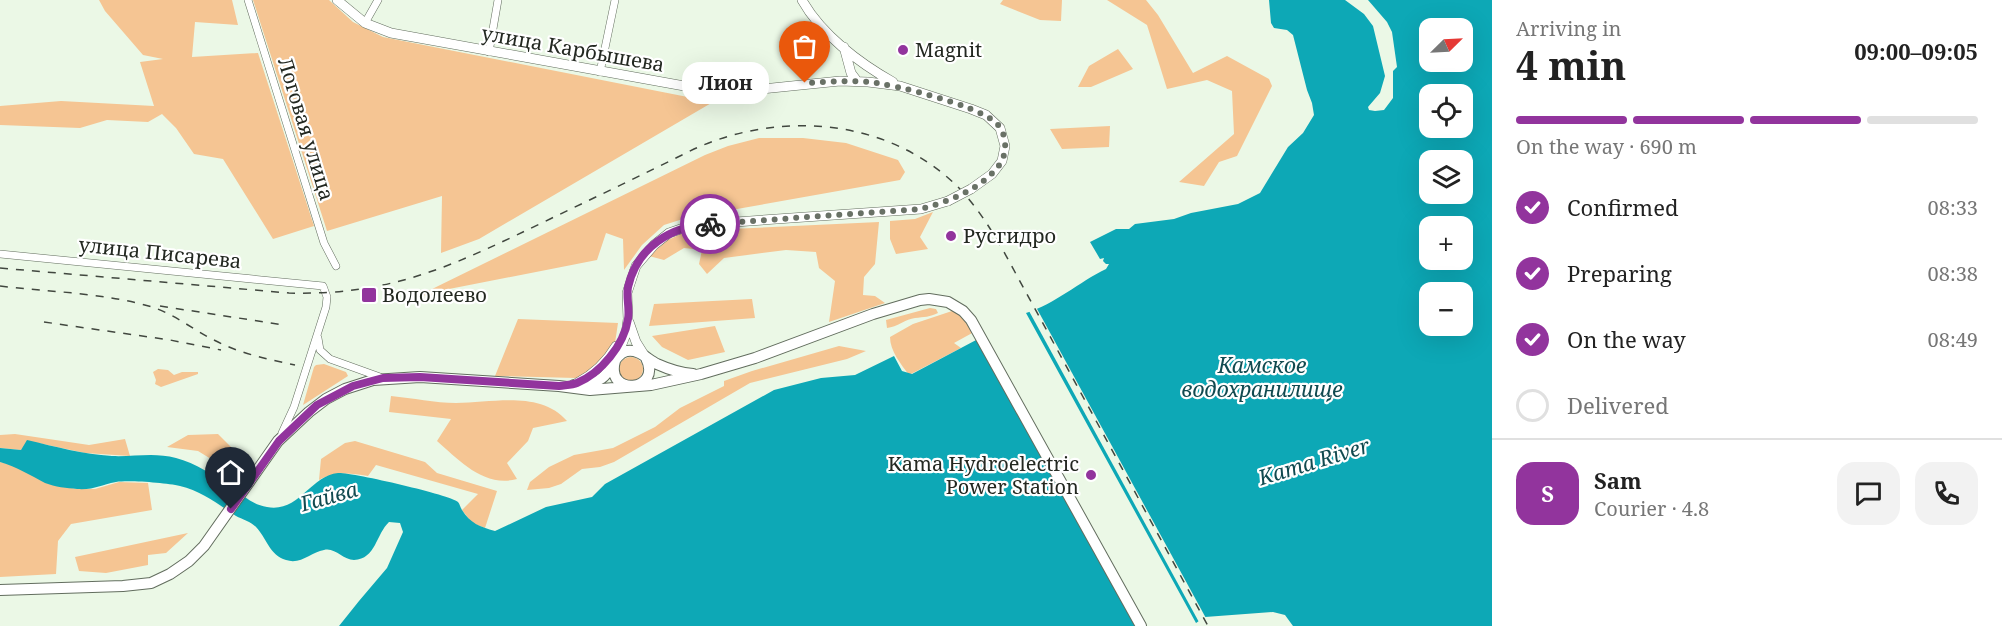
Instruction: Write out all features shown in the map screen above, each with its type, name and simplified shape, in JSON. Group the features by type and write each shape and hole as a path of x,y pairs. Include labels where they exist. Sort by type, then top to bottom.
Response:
{"main road":[{"name":"улица Карбышева","path":"337,0 365,23 391,33 723,93 840,81 900,86 986,115 1000,128 1005,146 1002,161 992,174 971,189 948,201 921,209 692,225 669,233 644,255 633,272 627,293 628,319 624,340 615,361"},
{"path":"802,0 814,19 842,45 870,68 900,86"},
{"path":"842,45 857,81"},
{"path":"840,81 849,66"},
{"path":"868,82 870,68"},
{"path":"0,590 123,586 151,583 170,574 189,561 220,525 279,441 326,399 353,386 383,378 420,377 597,390 659,385 701,374 920,300 948,302 963,311 971,320 1141,626"},
{"name":"улица Карбышева","path":"628,319 636,342 646,358"},
{"path":"559,386 576,384 604,363 620,340 628,319"},
{"path":"559,386 597,381 607,373 620,355 630,351 637,352 677,372 701,374"},
{"path":"615,361 613,370 617,379 625,385 634,386 647,377 649,368 646,358"}],"street":[{"name":"Логовая улица","path":"248,0 324,243 336,266"},
{"path":"365,23 378,0"},
{"path":"489,52 498,0"},
{"path":"600,72 615,0"},
{"name":"улица Писарева","path":"0,254 317,285 325,288 327,297 318,337"},
{"path":"318,337 320,350 330,359 383,378"},
{"path":"279,441 291,416 318,337"}],"shaded area":[{"path":"99,0 232,0 238,25 195,22 192,57 258,53 314,226 273,239 223,159 194,154 176,128 162,114 148,122 107,120 80,128 0,125 0,106 61,101 154,106 140,62 163,59 143,55 105,11"},
{"path":"253,0 329,0 353,22 383,37 713,102 479,239 441,253 442,196 327,231"},
{"path":"1003,0 1062,0 1061,21 1040,20 1000,4"},
{"path":"1107,0 1146,0 1158,15 1193,73 1227,56 1269,79 1272,86 1237,156 1219,162 1204,186 1179,182 1234,134 1232,91 1207,80 1167,89 1147,25"},
{"path":"1118,49 1133,69 1091,87 1078,87 1089,66"},
{"path":"1110,126 1109,147 1062,149 1050,129"},
{"path":"759,138 803,138 846,143 898,160 905,172 900,180 686,218 664,225 642,245 624,270 623,239 606,233 597,260 449,289 438,297 427,295 414,297 412,295 428,291 705,155"},
{"path":"933,212 920,237 928,249 896,254 890,239 890,221 915,219"},
{"path":"879,222 875,264 864,277 863,295 875,296 885,303 829,322 835,281 819,268 816,252 786,250 724,258 707,274 699,264 702,250 684,248 664,260 649,256 668,240 687,231"},
{"path":"752,299 755,318 649,326 654,304"},
{"path":"930,308 936,309 938,313 887,328 886,320"},
{"path":"955,310 974,332 954,343 961,348 909,375 894,352 890,337 913,324"},
{"path":"518,319 618,323 615,343 593,370 576,378 495,376"},
{"path":"715,326 725,352 688,360 662,347 652,336"},
{"path":"839,346 866,351 847,359 750,383 614,462 600,467 582,469 561,484 549,488 527,490 530,482 549,467 574,455 613,448 655,427 680,408 724,386 724,381"},
{"path":"631,357 640,360 643,369 640,378 631,381 622,378 619,369 622,360"},
{"path":"324,364 346,372 348,376 303,405 314,367"},
{"path":"158,369 168,370 174,375 182,372 198,372 198,374 161,387 155,384 153,372"},
{"path":"391,396 448,403 515,400 530,402 556,411 567,421 533,428 528,441 507,463 517,479 494,480 463,464 437,441 451,419 389,412"},
{"path":"15,434 89,445 125,439 130,456 85,453 38,443 21,450 0,448 0,435"},
{"path":"218,434 242,458 237,475 198,451 167,447 188,435"},
{"path":"355,441 425,462 437,473 497,491 485,528 472,523 462,510 478,494 376,465 368,476 343,473 319,480 321,459 345,443"},
{"path":"0,462 16,466 47,483 77,489 95,489 119,482 148,483 152,510 71,524 58,541 56,574 0,577"},
{"path":"188,533 166,553 148,555 148,565 106,573 79,571 75,557"}],"water":[{"name":"Камское водохранилище","path":"1269,0 1345,0 1364,14 1373,26 1385,76 1380,93 1368,107 1369,110 1384,110 1393,98 1393,71 1397,67 1392,32 1387,22 1368,0 1492,0 1492,626 1293,626 1285,615 1273,612 1205,617 1196,623 1026,313 1047,304 1106,269 1109,264 1103,261 1104,258 1100,259 1090,242 1116,229 1129,229 1135,224 1174,219 1191,213 1238,204 1260,193 1288,147 1303,133 1314,115 1293,35 1287,30 1274,28 1271,23"},
{"name":"Гайва","path":"978,339 1135,626 339,626 387,568 403,532 400,523 389,522 371,551 361,559 346,558 328,550 319,551 301,560 291,561 276,555 254,525 188,488 130,481 88,489 65,488 45,483 0,462 0,448 21,450 27,440 101,455 168,456 205,470 249,500 267,507 288,505 320,480 338,473 347,474 400,484 451,499 458,502 472,521 495,531 546,507 592,497 605,484 774,390 821,378 855,375 894,356 902,371 912,374"}],"pier":[{"path":"1036,307 1207,620 1200,624 1029,311"}],"railway":[{"path":"0,268 289,293 362,289 394,283 455,263 694,149 727,137 762,129 798,126 833,128 867,135 900,147 931,165 959,188 972,203 1004,252 1208,626"},
{"path":"0,286 99,296 137,303 163,311 225,346 295,365"},
{"path":"160,306 284,325"},
{"path":"44,322 170,340 221,350"}],"way so far":[{"path":"710,224 921,209 948,201 971,189 992,174 1004,157 1003,134 997,123 986,115 971,109 900,86 840,81 805,83"}],"place":[{"name":"Magnit","path":"903,50"},
{"name":"Лион","path":"805,83"},
{"name":"Русгидро","path":"951,236"},
{"name":"Водолеево","path":"369,295"},
{"name":"Kama Hydroelectric Power Station","path":"1091,475"}],"route":[{"path":"231,509 279,441 317,405 353,386 383,378 420,377 559,386 576,384 588,377 608,360 622,335 628,319 627,293 630,279 644,255 669,233 692,225 710,224"}],"water label":[{"name":"Kama River","path":"1314,462"}]}
